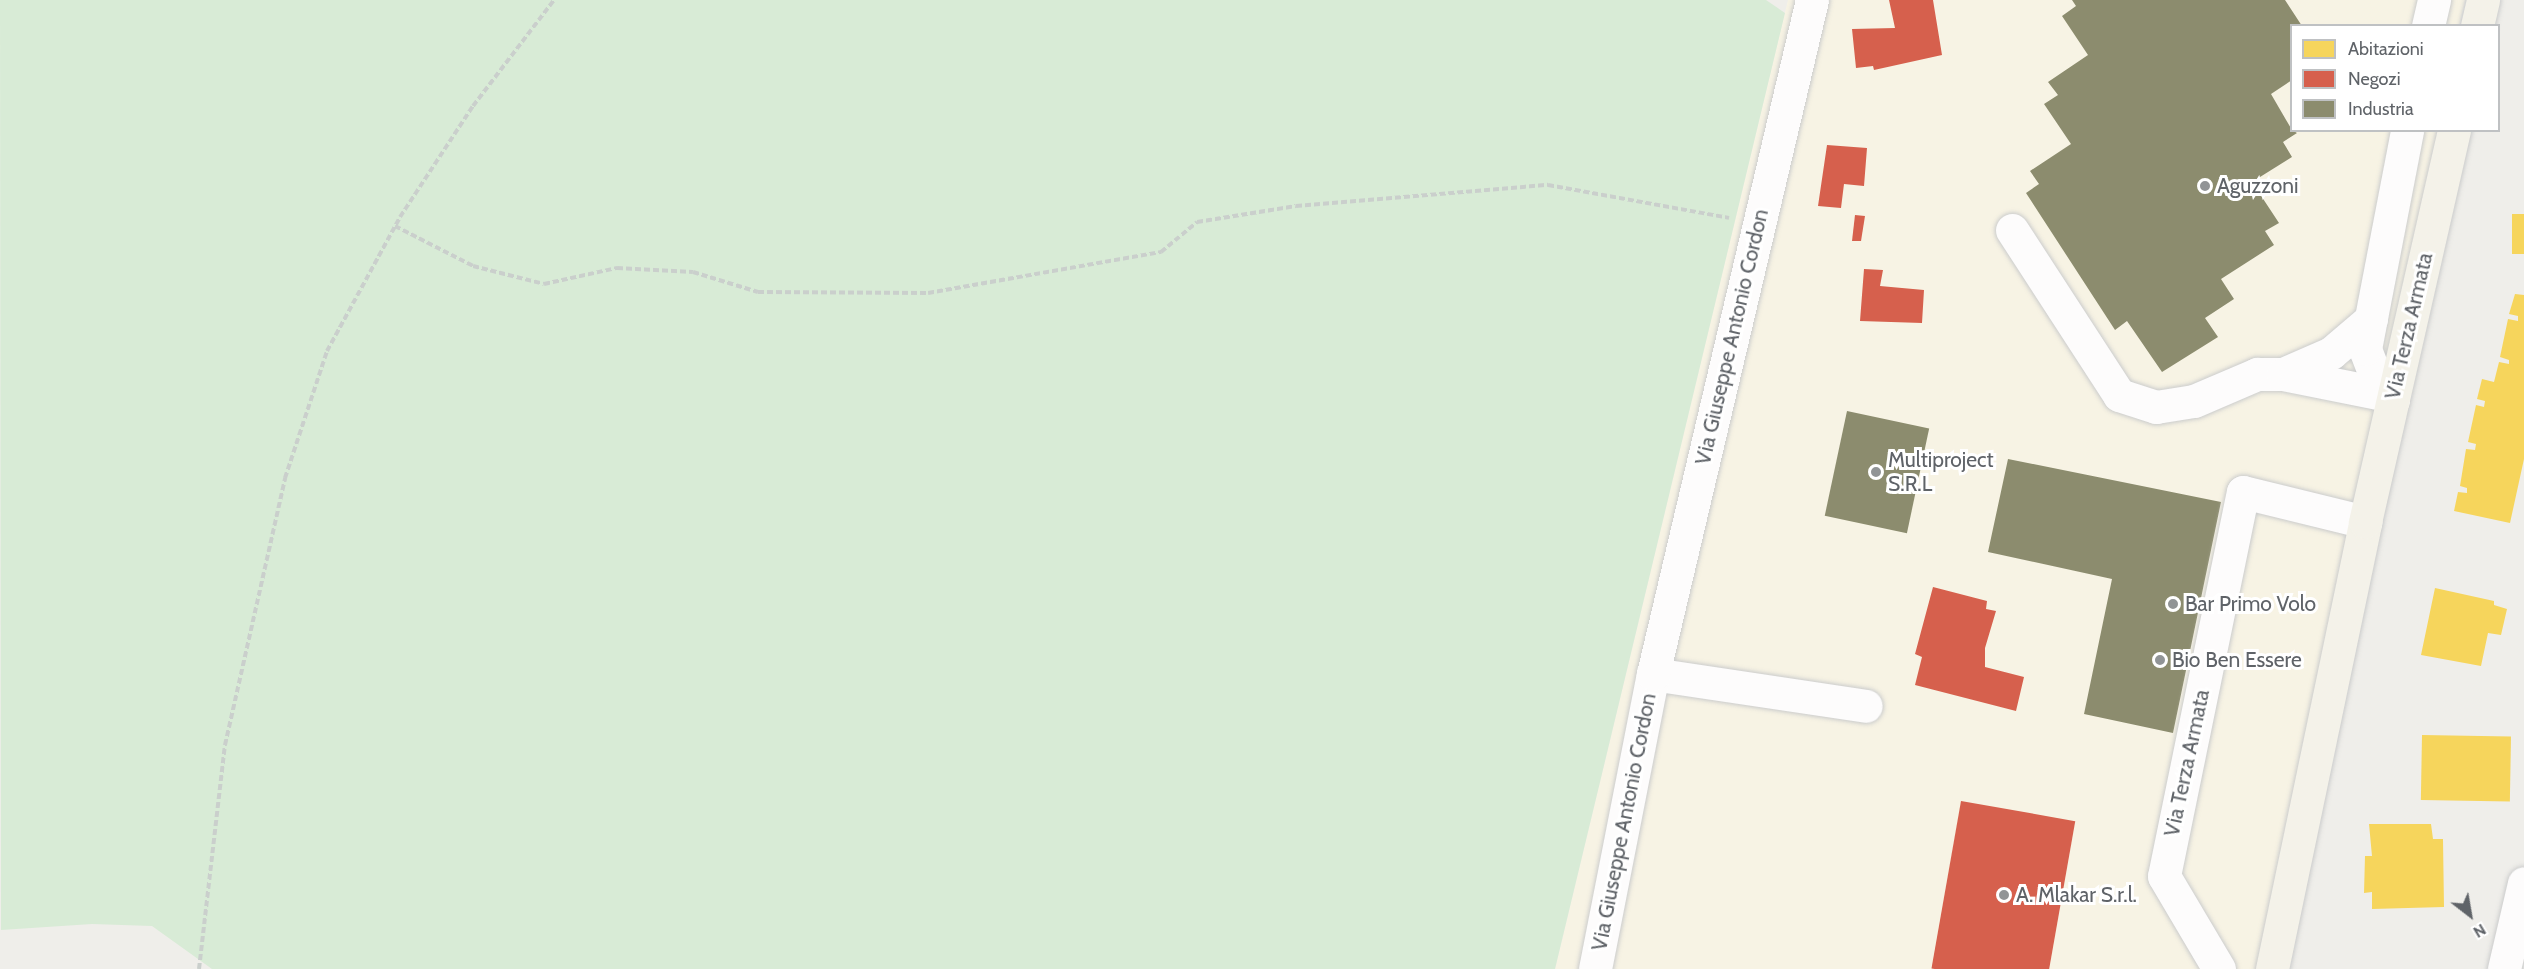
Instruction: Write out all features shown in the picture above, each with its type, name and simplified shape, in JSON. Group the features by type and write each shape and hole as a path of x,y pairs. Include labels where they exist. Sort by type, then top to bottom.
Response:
{"main road":[{"path":"2477,24 2483,0"},
{"name":"Via Terza Armata","path":"2272,969 2390,397 2454,132"}],"street":[{"path":"2428,24 2434,0"},
{"name":"Via Giuseppe Antonio Cordon","path":"1595,969 1653,674 1759,223 1803,9"},
{"path":"2390,397 2369,368 2365,349 2408,132"},
{"path":"2012,230 2119,395 2156,407 2194,401 2257,374 2283,374 2390,397"},
{"path":"2283,374 2331,353 2360,332 2371,319"},
{"name":"Via Terza Armata","path":"2219,969 2164,876 2243,492 2366,522"},
{"name":"Via Giuseppe Antonio Cordon","path":"1653,674 1866,706"},
{"path":"2504,969 2518,932 2524,883"}],"path":[{"path":"199,969 225,745 285,478 327,351 395,226 473,106 554,0"},
{"path":"395,226 473,266 544,284 617,268 693,272 758,292 928,293 1161,252 1197,222 1296,206 1548,185 1759,223"}],"shaded area":[{"path":"1788,0 2465,0 2459,24 2290,24 2290,132 2437,132 2259,969 1555,969"}],"green space":[{"path":"0,0 1766,0 1785,13 1555,969 212,969 152,926 92,924 1,930"}],"building: Abitazioni":[{"path":"2512,214 2524,214 2524,254 2512,254"},
{"path":"2515,294 2524,295 2524,459 2510,523 2454,511 2458,492 2467,493 2467,488 2460,486 2466,449 2475,450 2476,444 2468,442 2476,405 2484,407 2485,401 2477,399 2482,379 2494,382 2499,362 2509,364 2509,360 2500,357 2508,319 2518,321 2518,316 2509,314"},
{"path":"2435,588 2494,601 2494,605 2507,609 2501,635 2488,633 2481,666 2421,655"},
{"path":"2422,735 2511,737 2510,802 2421,800"},
{"path":"2369,824 2431,824 2433,839 2443,839 2444,907 2372,909 2372,892 2364,893 2365,856 2372,856"}],"building: Negozi":[{"path":"1889,0 1933,0 1942,55 1874,70 1873,66 1856,68 1852,29 1895,28"},
{"path":"1827,145 1867,148 1864,186 1844,184 1841,208 1818,206"},
{"path":"1855,215 1865,216 1861,241 1852,241"},
{"path":"1864,269 1883,270 1880,286 1924,290 1922,323 1860,321"},
{"path":"1933,587 1987,601 1986,609 1996,611 1985,648 1985,667 2024,677 2016,711 1915,685 1922,657 1915,654"},
{"name":"A. Mlakar S.r.l.","path":"1961,801 2075,821 2049,969 1931,968"}],"building: Industria":[{"path":"2072,0 2285,0 2301,24 2290,24 2290,81 2271,94 2290,127 2290,132 2297,133 2283,142 2292,157 2252,182 2279,223 2265,231 2274,245 2221,279 2234,299 2205,318 2218,337 2162,372 2127,321 2115,330 2026,193 2039,184 2030,171 2071,144 2044,104 2058,95 2048,82 2088,55 2062,16 2076,6"},
{"name":"Multiproject S.R.L","path":"1847,411 1929,428 1907,533 1825,516"},
{"path":"2008,459 2221,502 2173,733 2084,714 2112,579 1988,552"}],"place":[{"name":"Aguzzoni","path":"2205,186"},
{"name":"Multiproject S.R.L","path":"1876,472"},
{"name":"Bar Primo Volo","path":"2173,604"},
{"name":"Bio Ben Essere","path":"2160,660"},
{"name":"A. Mlakar S.r.l.","path":"2004,895"}]}
